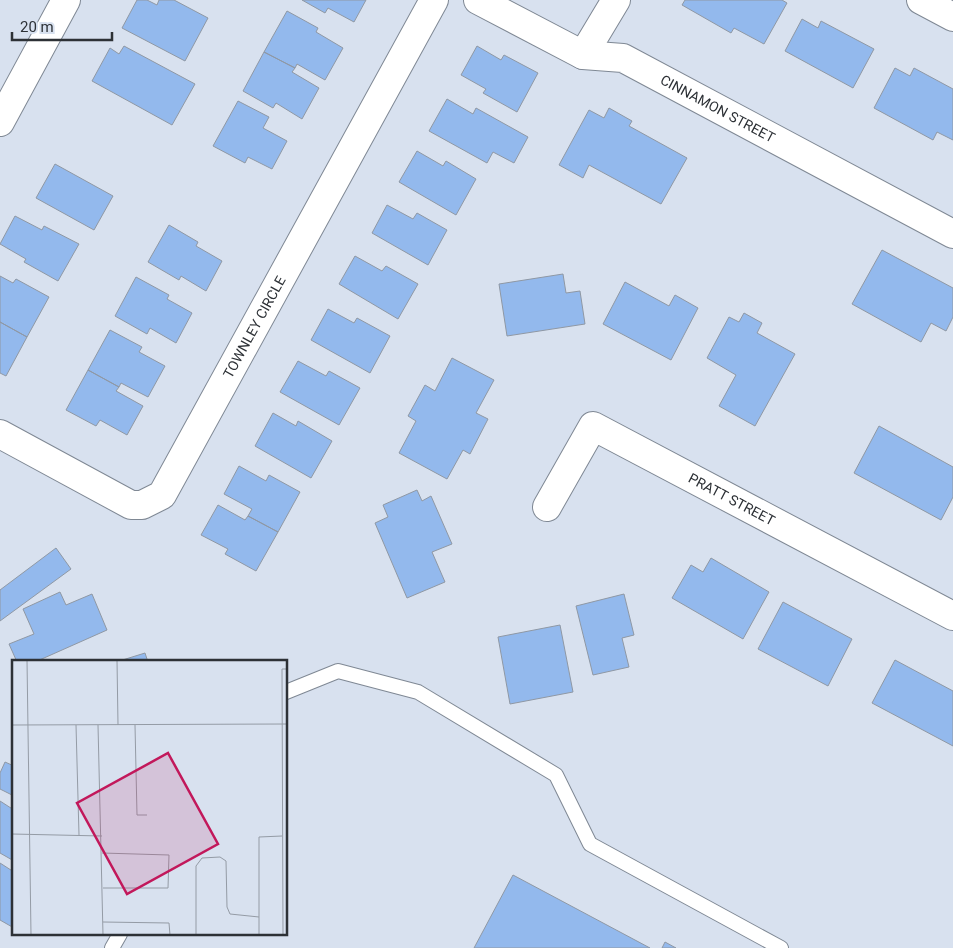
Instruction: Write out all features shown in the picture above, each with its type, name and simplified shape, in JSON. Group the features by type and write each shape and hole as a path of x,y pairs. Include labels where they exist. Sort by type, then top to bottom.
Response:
{"street":[{"path":"0,122 66,0"},
{"name":"TOWNLEY CIRCLE","path":"0,434 131,505 142,505 162,495 434,0"},
{"name":"CINNAMON STREET","path":"478,0 583,54 622,58 953,234"},
{"path":"583,54 616,0"},
{"path":"921,0 953,17"},
{"name":"PRATT STREET","path":"546,507 593,426 953,616"}],"lane":[{"path":"288,691 338,671 418,692 556,775 590,844 781,948"},
{"path":"112,948 119,936"}],"building":[{"path":"137,0 147,0 157,5 159,0 174,0 208,18 185,61 122,28"},
{"path":"302,0 366,0 354,22 328,8 325,13"},
{"path":"685,0 782,0 787,3 764,44 734,28 731,33 682,5"},
{"path":"287,11 318,28 316,32 343,48 325,80 297,64 295,68 264,52"},
{"path":"802,19 818,28 821,21 874,49 853,88 785,51"},
{"path":"124,46 195,84 172,125 92,81 110,48 119,54"},
{"path":"477,46 501,60 504,55 538,73 517,112 483,93 486,89 461,75"},
{"path":"264,52 295,68 292,72 319,88 302,119 276,103 273,108 243,91"},
{"path":"895,68 910,76 914,68 953,89 953,140 937,132 933,140 874,108"},
{"path":"447,99 473,114 476,108 528,137 514,163 493,152 487,163 429,131"},
{"path":"238,101 269,117 263,128 287,141 272,169 248,157 245,163 213,146"},
{"path":"609,108 632,121 629,126 687,158 661,204 589,165 583,178 559,165 589,110 604,118"},
{"path":"417,151 443,166 446,161 476,179 456,215 399,182"},
{"path":"55,164 113,196 94,230 36,198"},
{"path":"387,205 413,219 417,213 447,230 428,265 372,233"},
{"path":"15,216 42,230 44,226 79,244 58,281 24,262 26,259 0,244"},
{"path":"169,225 198,242 196,246 222,261 206,291 181,276 179,280 148,262"},
{"path":"882,250 953,288 953,317 946,331 931,323 921,342 852,304"},
{"path":"355,256 382,271 386,266 418,284 398,319 339,284"},
{"path":"563,274 566,293 580,291 585,324 507,336 499,284"},
{"path":"0,276 13,283 16,279 49,297 27,337 0,322"},
{"path":"136,277 169,295 167,299 192,313 176,343 150,328 147,334 115,316"},
{"path":"625,282 669,306 675,295 698,308 671,360 603,324"},
{"path":"328,309 354,323 357,318 390,336 370,373 311,340"},
{"path":"744,313 762,323 757,333 795,354 755,426 719,406 736,375 707,358 729,317 739,322"},
{"path":"0,322 27,337 6,376 0,373"},
{"path":"110,330 142,347 139,352 165,366 148,397 121,383 119,387 88,370"},
{"path":"452,358 494,380 476,413 488,419 470,454 463,450 447,479 399,453 416,421 408,416 425,385 435,391"},
{"path":"298,361 326,376 329,371 360,388 339,425 280,392"},
{"path":"88,370 119,387 116,391 143,406 127,435 100,420 96,426 66,410"},
{"path":"273,413 296,426 298,421 332,441 311,478 255,446"},
{"path":"879,426 953,467 953,497 941,520 854,473"},
{"path":"239,466 266,481 269,475 300,492 278,532 248,516 252,509 224,494"},
{"path":"417,490 422,501 431,496 452,544 432,552 445,582 407,598 375,523 388,517 383,505"},
{"path":"218,505 245,520 248,516 278,532 256,571 225,554 228,549 201,535"},
{"path":"56,548 71,569 0,621 0,590"},
{"path":"711,558 769,592 743,639 672,598 691,565 703,572"},
{"path":"60,592 66,605 92,594 107,630 40,660 16,660 9,644 34,634 23,609"},
{"path":"624,594 634,635 622,638 629,667 593,675 576,606"},
{"path":"783,602 852,639 828,686 758,649"},
{"path":"560,625 573,692 510,704 498,637"},
{"path":"145,653 147,660 122,660"},
{"path":"895,660 953,691 953,746 872,703"},
{"path":"5,762 12,765 12,795 0,789 0,773"},
{"path":"0,801 12,809 12,860 0,853"},
{"path":"0,863 12,871 12,927 0,920"},
{"path":"513,875 650,948 474,948"},
{"path":"665,942 676,948 662,948"}]}
